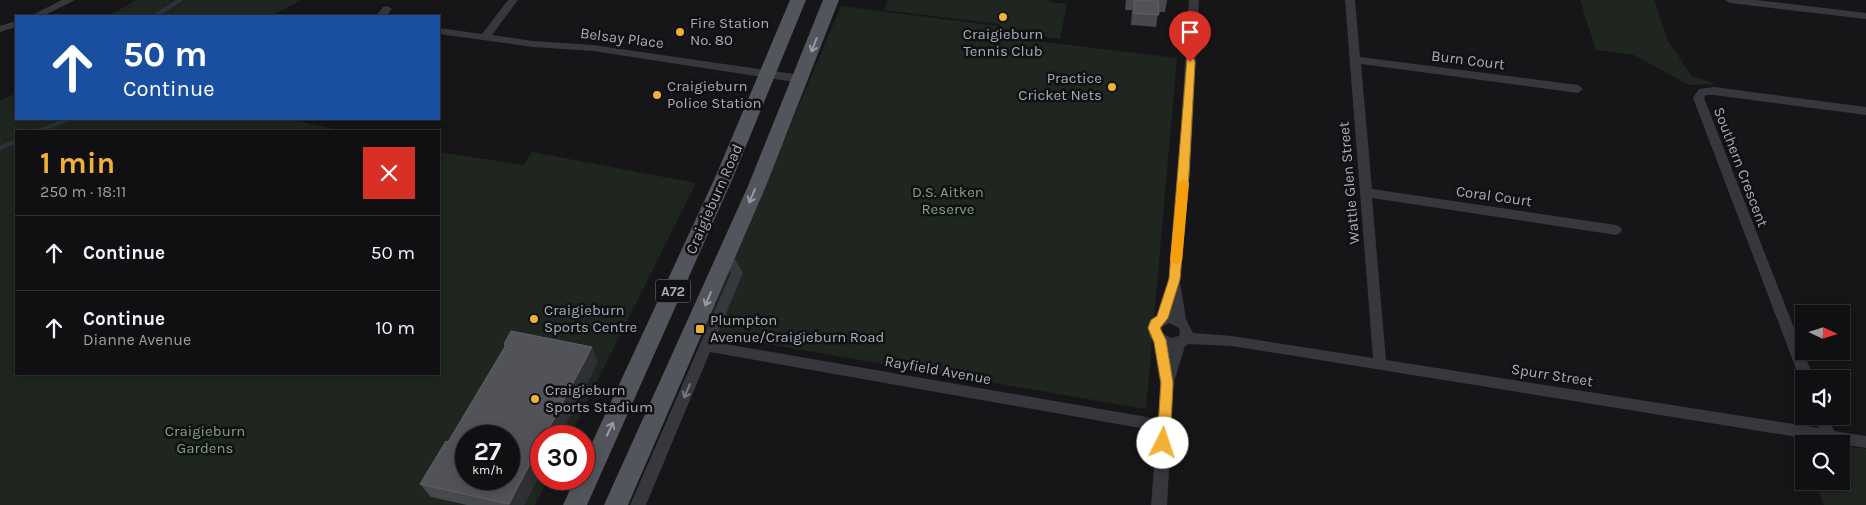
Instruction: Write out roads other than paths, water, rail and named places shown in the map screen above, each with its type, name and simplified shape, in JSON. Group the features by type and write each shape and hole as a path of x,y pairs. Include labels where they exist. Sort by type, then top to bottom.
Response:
{"main road":[{"name":"Craigieburn Road","path":"575,505 728,168 761,70 798,0"},
{"name":"A72","path":"616,505 727,255 831,0"}],"street":[{"path":"36,15 70,0"},
{"path":"485,37 513,0"},
{"path":"1183,332 1170,344 1156,336 1154,328 1155,324 1162,318 1174,279 1184,173 1194,0"},
{"name":"Wattle Glen Street","path":"1350,0 1380,364"},
{"path":"1730,0 1866,16"},
{"path":"0,29 15,24"},
{"name":"Belsay Place","path":"440,30 533,44 593,48 761,70 800,79"},
{"name":"Burn Court","path":"1355,60 1578,89"},
{"name":"Southern Crescent","path":"1804,370 1698,98 1703,92 1714,91 1866,111"},
{"name":"Coral Court","path":"1366,194 1616,230"},
{"path":"638,505 737,273 727,255"},
{"path":"1167,383 1183,332 1174,279"},
{"path":"1162,318 1172,318 1183,332"},
{"name":"Spurr Street","path":"1183,332 1823,435"},
{"path":"1159,505 1167,383 1160,340"},
{"name":"Rayfield Avenue","path":"706,346 1164,426"},
{"name":"Spurr Street","path":"1850,439 1866,442"}],"waterway":[{"path":"157,15 180,0"},
{"path":"41,130 66,120"},
{"path":"0,148 15,141"}],"place":[{"name":"Craigieburn Tennis Club","path":"1003,17"},
{"name":"Fire Station No. 80","path":"680,32"},
{"name":"Practice Cricket Nets","path":"1112,87"},
{"name":"Craigieburn Police Station","path":"657,95"},
{"name":"Craigieburn Sports Centre","path":"534,319"},
{"name":"Plumpton Avenue/Craigieburn Road","path":"700,329"},
{"name":"Craigieburn Sports Stadium","path":"535,399"}],"park label":[{"name":"D.S. Aitken Reserve","path":"948,200"},
{"name":"Craigieburn Gardens","path":"205,440"}]}
